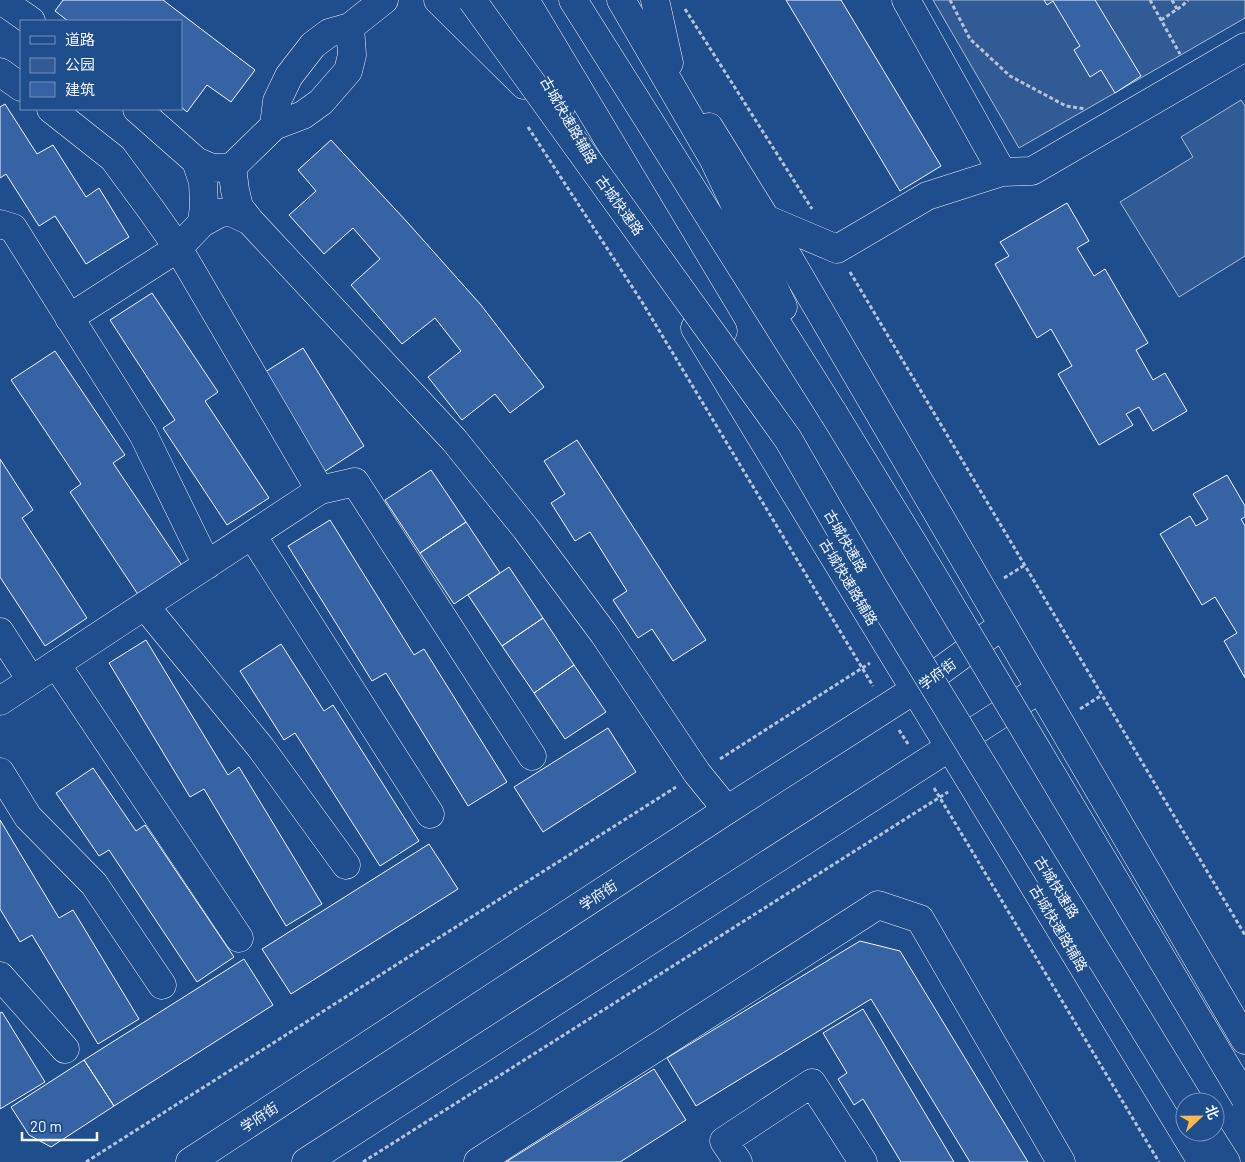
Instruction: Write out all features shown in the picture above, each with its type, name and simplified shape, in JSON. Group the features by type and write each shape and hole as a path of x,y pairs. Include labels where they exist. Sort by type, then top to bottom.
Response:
{"main road":[{"path":"1,0 30,20"},
{"path":"274,126 277,101 289,76 313,45 329,33 350,27 384,0"},
{"path":"438,0 582,142"},
{"name":"古城快速路","path":"472,0 788,439 874,588 1183,1092"},
{"name":"古城快速路辅路","path":"499,0 582,142 1202,1162"},
{"path":"525,0 788,439"},
{"path":"573,0 834,414 935,579 1245,1098"},
{"path":"621,0 714,160 834,414"},
{"path":"630,0 766,219 1245,1040"},
{"path":"655,0 669,63"},
{"path":"906,0 1002,172"},
{"path":"139,110 196,161 212,168 232,167 274,126 303,115 321,102 348,71 352,54 350,27"},
{"path":"766,219 837,249 927,196 1002,172 1032,171 1245,47"},
{"path":"0,72 20,86"},
{"path":"52,110 113,158 152,211 178,248 320,490"},
{"path":"196,161 203,182 204,206 202,223"},
{"path":"232,167 239,207 454,440 520,522 604,634 697,773 727,810"},
{"path":"70,318 178,248 202,223 220,213 230,212 250,221"},
{"path":"0,224 13,228 142,434 207,565"},
{"path":"0,701 320,490 355,482 532,756"},
{"path":"252,535 430,814"},
{"path":"145,606 261,748 346,865"},
{"name":"学府街","path":"190,1162 727,810 914,690 1003,625"},
{"path":"0,632 31,680"},
{"path":"56,664 239,938"},
{"path":"306,1162 1040,689"},
{"path":"0,772 28,817 94,884 162,985"},
{"path":"478,1162 878,905 920,919 1061,1162"},
{"path":"0,976 65,1048"},
{"path":"738,1162 724,1141 812,1083 863,1162"},
{"path":"1213,1142 1226,1162"}],"path":[{"path":"950,0 970,39 1010,76 1066,106 1089,110"},
{"path":"1150,0 1194,77"},
{"path":"1172,0 1177,9"},
{"path":"1161,20 1188,0"},
{"path":"684,8 816,216"},
{"path":"527,125 642,302 1159,1162"},
{"path":"837,249 1245,935"},
{"path":"984,591 1025,565"},
{"path":"86,1162 890,650"},
{"path":"1059,722 1102,695"},
{"path":"363,1162 969,779"}],"green space":[{"path":"933,0 1245,0 1245,18 1019,148"},
{"path":"1241,100 1245,106 1245,256 1179,297 1120,202 1193,157 1181,137"}],"building":[{"path":"63,0 163,0 255,70 231,102 207,85 187,112 182,108 182,20 67,20 55,11"},
{"path":"786,0 841,0 941,166 900,191"},
{"path":"1044,0 1095,0 1141,76 1115,93 1101,70 1090,77 1074,50 1080,46 1053,1 1047,5"},
{"path":"5,104 37,154 53,145 86,197 99,188 129,237 86,264 55,216 39,226 6,174 0,178 0,107"},
{"path":"331,140 481,305 544,387 510,413 495,394 462,420 428,377 461,351 435,318 402,344 351,285 380,259 353,228 324,254 289,215 316,191 298,170"},
{"path":"1067,203 1089,241 1077,248 1094,276 1105,269 1148,343 1136,350 1153,380 1165,373 1187,411 1153,431 1139,407 1126,414 1133,425 1099,445 1058,374 1072,366 1051,329 1037,338 995,264 1009,256 1000,242"},
{"path":"152,293 218,392 205,401 269,498 227,525 163,428 175,420 110,320"},
{"path":"303,348 364,446 324,472 262,374"},
{"path":"55,351 125,455 113,463 183,567 139,596 70,492 81,484 11,380"},
{"path":"577,440 706,640 673,661 652,629 638,638 613,600 627,591 590,532 575,541 551,503 565,494 544,461"},
{"path":"0,459 33,510 22,518 87,618 45,646 0,577"},
{"path":"431,470 466,522 420,553 385,500"},
{"path":"1227,475 1245,506 1245,517 1241,519 1245,526 1245,678 1224,641 1237,633 1215,597 1202,605 1160,534 1190,516 1196,526 1208,519 1193,494"},
{"path":"330,520 414,655 424,649 507,782 468,806 386,673 372,681 288,546"},
{"path":"466,522 500,573 454,604 420,553"},
{"path":"509,567 543,618 502,646 468,595"},
{"path":"543,618 574,665 534,693 502,646"},
{"path":"146,640 228,775 239,767 322,904 286,926 204,789 190,797 109,663"},
{"path":"281,644 324,711 333,705 419,841 380,866 295,733 284,740 240,671"},
{"path":"574,665 606,712 565,739 534,693"},
{"path":"608,728 636,772 543,832 514,787"},
{"path":"93,768 136,831 145,825 234,957 197,982 109,850 99,856 56,793"},
{"path":"0,820 59,918 73,910 139,1019 98,1044 32,935 20,942 0,909"},
{"path":"429,844 458,889 291,994 262,949"},
{"path":"860,941 900,951 1028,1162 970,1162 871,999 696,1106 667,1058"},
{"path":"244,959 273,1005 114,1106 84,1060"},
{"path":"863,1009 954,1162 901,1162 863,1099 854,1105 838,1079 847,1073 823,1033"},
{"path":"2,1012 45,1082 0,1109 0,1013"},
{"path":"84,1060 114,1106 51,1147 29,1135 11,1107"},
{"path":"654,1069 686,1120 620,1162 506,1162"}]}
